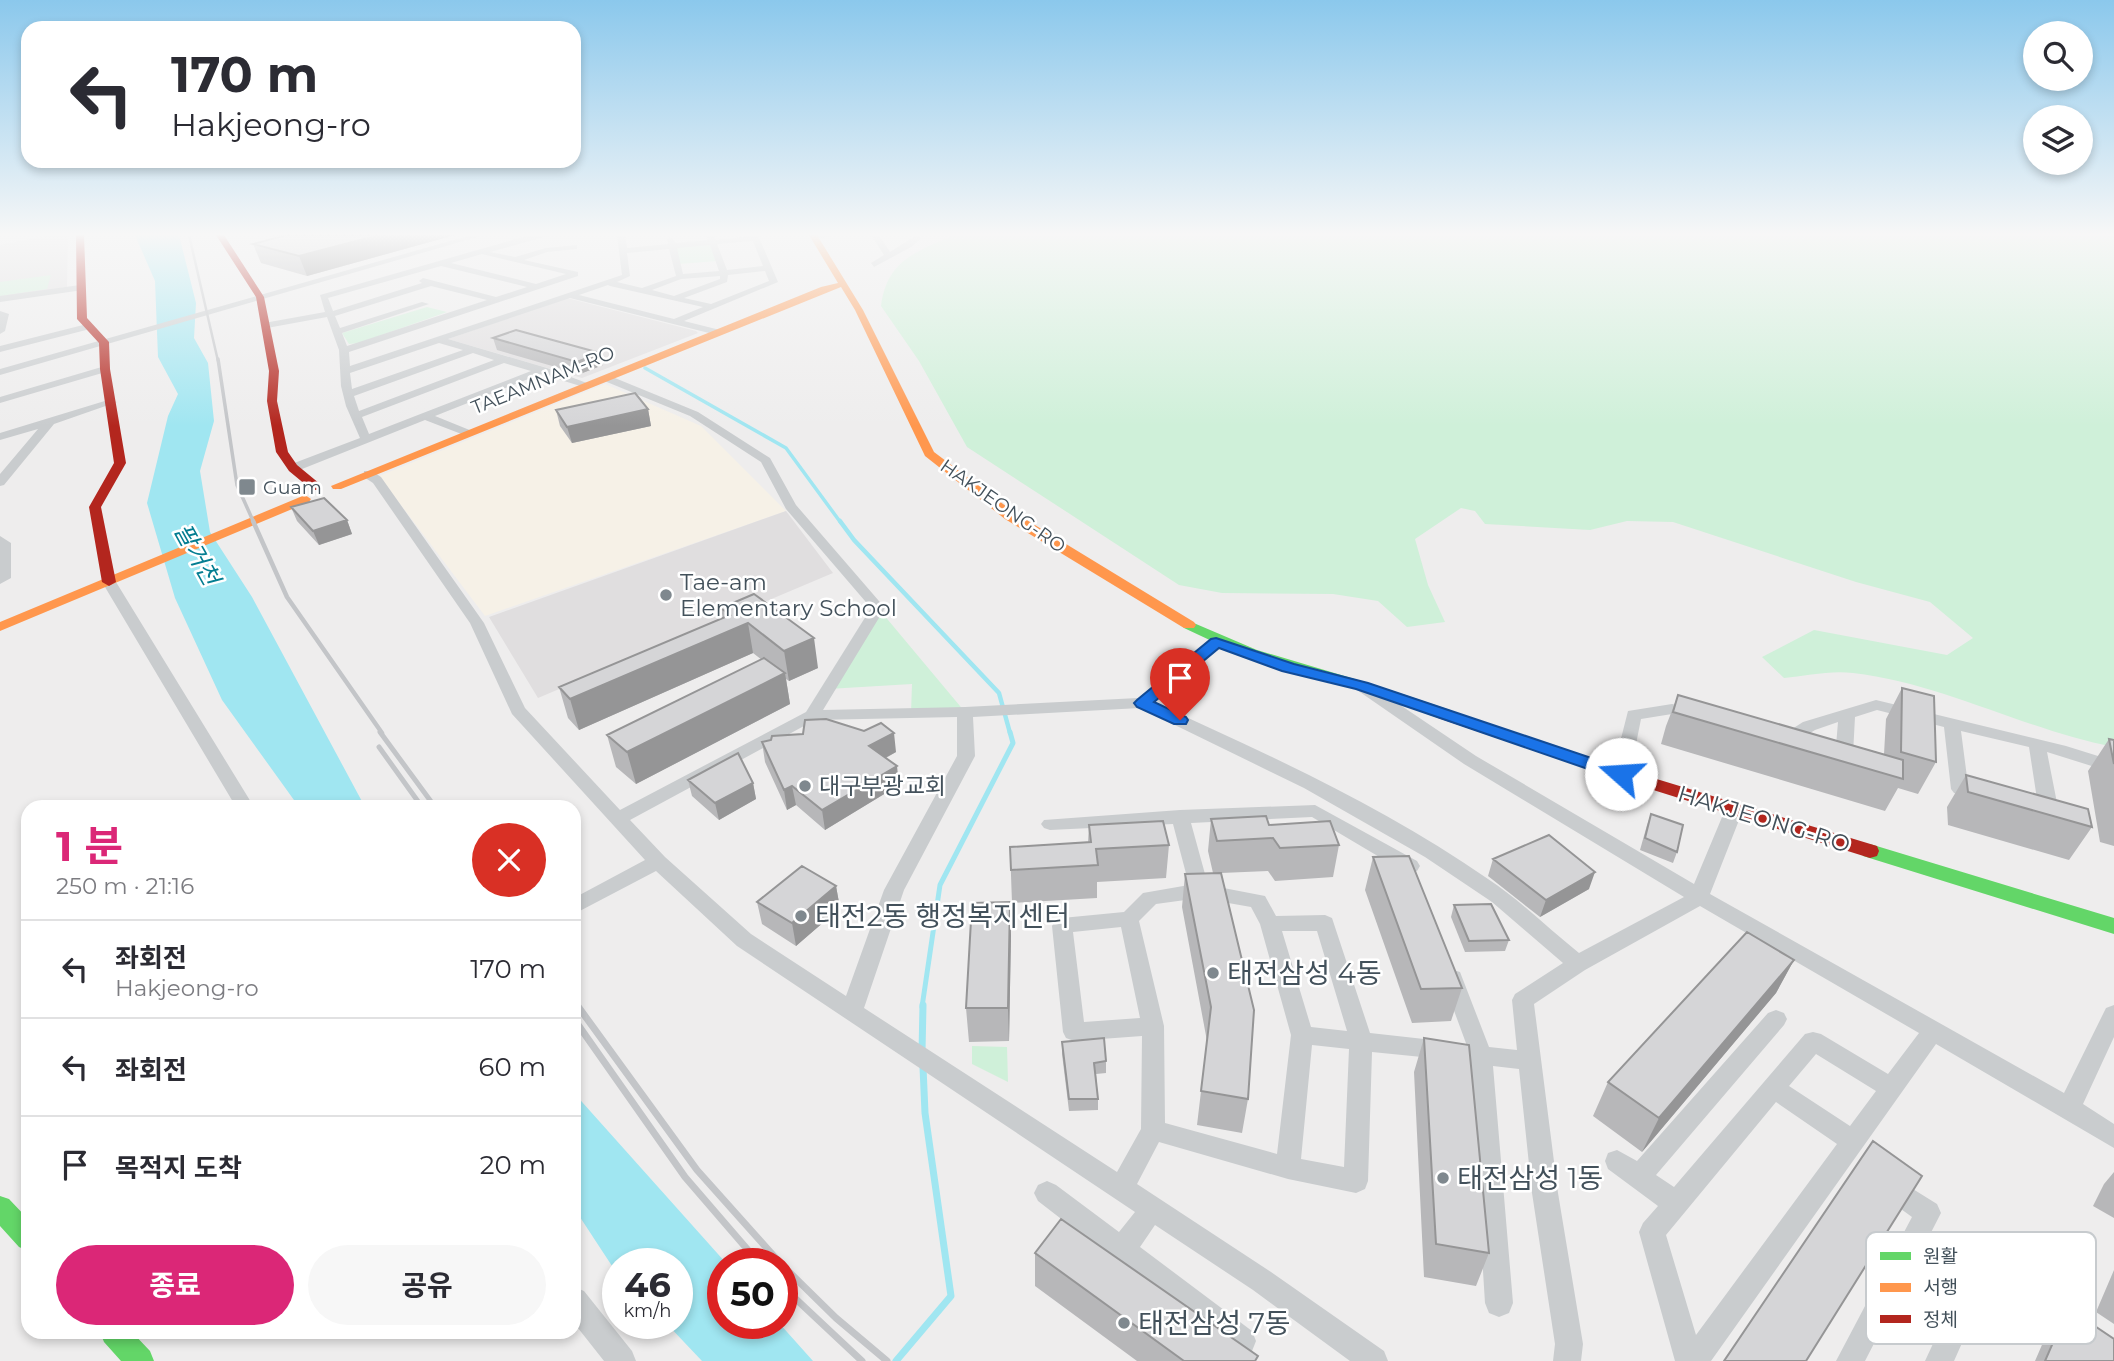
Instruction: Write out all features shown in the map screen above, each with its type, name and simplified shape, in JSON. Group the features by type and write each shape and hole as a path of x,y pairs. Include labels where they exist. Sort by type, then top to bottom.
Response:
{"main road":[{"path":"81,299 82,320 104,342 105,369 120,463 94,507 109,582"},
{"path":"0,627 280,512 311,493 282,452 272,401 274,371 260,299"},
{"name":"TAEAMNAM-RO","path":"311,493 368,474 801,299"},
{"name":"HAKJEONG-RO","path":"851,299 929,454 1010,516 1216,642 1288,667 1362,686 1734,810 2114,926"},
{"path":"0,1208 21,1230"},
{"path":"120,1339 140,1361"}],"street":[{"path":"0,372 255,299"},
{"path":"324,299 344,350 351,406 366,439"},
{"path":"267,325 331,314 382,299"},
{"path":"401,299 457,313"},
{"path":"490,299 496,300"},
{"path":"344,350 500,299"},
{"path":"346,371 558,299"},
{"path":"583,299 718,332"},
{"path":"678,299 712,307"},
{"path":"674,321 733,299"},
{"path":"337,332 425,304"},
{"path":"0,314 4,314 0,331"},
{"path":"0,349 87,327"},
{"path":"437,339 587,385"},
{"path":"351,406 473,350"},
{"path":"351,406 505,359"},
{"path":"0,400 105,369"},
{"path":"293,468 542,370"},
{"path":"606,378 694,414 766,460 790,506 878,608 812,715"},
{"path":"0,438 112,402"},
{"path":"424,416 468,433"},
{"path":"0,482 49,423"},
{"path":"368,474 377,480 477,623 518,710 658,862 744,940 1262,1281 1374,1361"},
{"path":"0,540 4,543 5,579 0,580"},
{"path":"109,582 241,800"},
{"path":"1143,703 1216,642"},
{"path":"1362,686 1392,709 1470,759 1698,898 2068,1108 2114,1137"},
{"path":"619,818 812,715 965,712 1143,703 1280,767 1473,878 1578,964"},
{"path":"1792,739 1809,726 1876,705 2037,744 2114,766"},
{"path":"1621,774 1634,715 1672,709 1712,719"},
{"path":"852,1012 894,890 966,756 965,712"},
{"path":"1765,733 1844,754 1847,714"},
{"path":"1952,724 1960,789 1986,796"},
{"path":"2025,806 2050,813 2037,744"},
{"path":"1567,1361 1569,1344 1545,1193 1523,1000 1578,964 1698,898 1734,810"},
{"path":"1050,824 1315,811 1412,867 1417,880"},
{"path":"1180,816 1200,891"},
{"path":"581,903 658,862"},
{"path":"1153,1026 1074,1032 1062,926 1129,919 1150,898 1200,891 1258,901 1270,924 1302,1035 1288,1168"},
{"path":"1121,1189 1153,1130 1153,1026 1129,919"},
{"path":"1153,1130 1288,1168 1356,1181 1361,1040 1325,923 1270,924"},
{"path":"1444,955 1481,1055 1499,1303"},
{"path":"2068,1108 2114,1014"},
{"path":"1639,1177 1776,1019"},
{"path":"1691,1361 1859,1160 1891,1088 1933,1031"},
{"path":"1302,1035 1531,1061"},
{"path":"1691,1361 1651,1231 1813,1041 1891,1088"},
{"path":"1774,1088 1859,1160 1928,1213 1918,1232"},
{"path":"1617,1161 1675,1203"},
{"path":"1047,1193 1241,1341"},
{"path":"1123,1250 1152,1209"},
{"path":"581,1310 622,1361"},
{"path":"1850,1361 1866,1331"},
{"path":"1939,1361 1947,1344"}],"shaded area":[{"path":"566,299 698,333 582,378 448,339"},
{"path":"605,384 701,426 786,511 485,616 379,476"},
{"name":"Tae-am Elementary School","path":"786,511 833,573 538,698 489,617"}],"green space":[{"path":"882,299 2114,299 2114,747 2048,730 1951,696 1886,678 1836,672 1784,678 1762,657 1814,630 1947,655 1973,638 1930,602 1856,582 1673,522 1627,521 1590,530 1485,524 1475,511 1461,508 1415,539 1428,585 1445,622 1407,627 1378,601 1333,594 1222,593 1179,585 967,447 919,361 881,306"},
{"path":"427,307 447,312 359,343 349,344 342,333"},
{"path":"878,608 965,712 911,713 912,684 828,689"},
{"path":"972,1046 1007,1047 1008,1082 972,1064"}],"water":[{"name":"팔거천","path":"156,299 195,299 194,338 208,363 214,421 200,471 210,532 252,597 361,800 294,800 222,700 175,598 147,503 168,416 178,394 158,357"},
{"path":"581,1101 713,1248 707,1248 707,1339 793,1339 813,1361 702,1361 681,1339 693,1339 693,1248 602,1248 602,1251 581,1219"}],"building":[{"path":"516,330 600,353 577,362 493,338"},
{"path":"635,393 648,409 567,427 556,410"},
{"path":"324,498 347,520 313,531 291,507"},
{"path":"754,594 814,638 784,651 748,623 570,699 559,687 730,615 721,608"},
{"path":"764,658 785,673 627,752 607,735"},
{"path":"1902,688 1934,696 1936,762 1901,752"},
{"path":"1678,695 1903,760 1903,779 1673,712"},
{"path":"826,719 864,731 881,723 894,733 869,746 897,766 822,810 792,786 784,790 762,742 771,740 772,736 803,734 805,720"},
{"path":"2109,739 2114,740 2114,764"},
{"path":"738,753 753,783 715,803 688,780"},
{"path":"1966,775 2088,809 2092,827 1968,792"},
{"path":"1651,814 1683,825 1677,852 1645,838"},
{"path":"1266,816 1269,825 1330,821 1339,845 1280,848 1273,838 1217,841 1211,819"},
{"path":"1163,821 1169,845 1096,849 1098,865 1011,870 1010,847 1091,842 1089,825"},
{"path":"1549,835 1595,872 1546,900 1493,859"},
{"path":"1409,856 1462,988 1421,989 1373,857"},
{"path":"802,866 836,886 792,923 757,902"},
{"name":"태전삼성 4동","path":"1221,873 1254,1010 1248,1099 1201,1091 1211,1007 1185,874"},
{"path":"1010,902 1008,1008 966,1008 972,903"},
{"path":"1491,904 1509,940 1469,941 1454,905"},
{"path":"1747,932 1794,960 1659,1118 1608,1082"},
{"path":"1104,1038 1106,1061 1094,1063 1098,1099 1069,1099 1062,1042"},
{"path":"1424,1038 1469,1045 1489,1253 1436,1244"},
{"path":"1873,1141 1922,1176 1887,1232 1866,1232 1866,1265 1806,1361 1724,1361"},
{"path":"1061,1219 1258,1356 1255,1361 1184,1361 1035,1253"},
{"path":"2096,1327 2114,1339 2114,1361 2045,1361 2052,1344 2096,1344"}],"waterway":[{"path":"645,368 786,448 841,523"},
{"path":"840,521 854,540 999,693 1010,733"},
{"path":"922,1007 940,885 1013,743 1010,732"},
{"path":"922,1052 923,1005"},
{"path":"896,1361 951,1296 925,1113 923,1067"}],"railway":[{"path":"204,299 218,361"},
{"path":"218,359 237,485 254,523"},
{"path":"253,521 287,597 382,733"},
{"path":"380,732 430,800"},
{"path":"379,747 417,800"},
{"path":"581,1010 697,1170 767,1248"},
{"path":"581,1029 685,1177 746,1248"},
{"path":"798,1281 836,1318 887,1361"},
{"path":"798,1301 862,1361"}],"traffic: fast":[{"path":"1189,625 1251,654 1372,689 1444,714"},
{"path":"1870,851 2114,926"},
{"path":"0,1208 21,1230"},
{"path":"120,1339 140,1361"}],"traffic: slow":[{"path":"337,486 800,299"},
{"path":"852,299 929,454 1010,516 1189,625"},
{"path":"0,627 305,499"}],"traffic: jam":[{"path":"82,299 82,319 104,342 105,369 120,463 95,507 109,582"},
{"path":"260,299 274,371 272,401 282,452 293,468 316,487"},
{"path":"1444,714 1621,774 1870,851"}],"place":[{"name":"Guam","path":"247,487"},
{"name":"Tae-am Elementary School","path":"666,595"},
{"name":"대구부광교회","path":"805,786"},
{"name":"태전2동 행정복지센터","path":"801,916"},
{"name":"태전삼성 4동","path":"1213,973"},
{"name":"태전삼성 1동","path":"1443,1178"},
{"name":"태전삼성 7동","path":"1124,1323"}],"route":[{"path":"1180,720 1143,703 1216,642 1288,667 1362,686 1621,774"}]}
